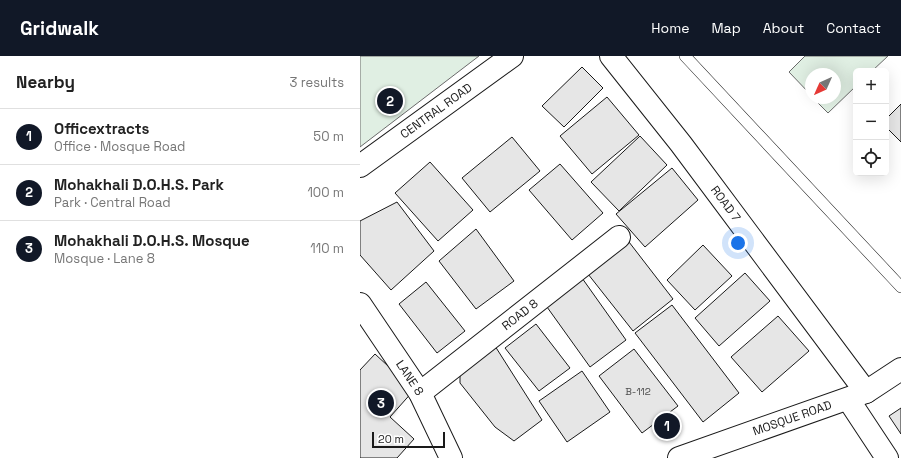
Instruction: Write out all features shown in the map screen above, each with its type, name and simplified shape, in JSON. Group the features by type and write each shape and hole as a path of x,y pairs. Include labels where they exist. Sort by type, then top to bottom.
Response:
{"street":[{"name":"CENTRAL ROAD","path":"360,166 512,56"},
{"name":"ROAD 7","path":"611,56 681,144 857,396 887,458"},
{"name":"ROAD 8","path":"420,393 619,237"},
{"name":"LANE 8","path":"360,304 420,393 450,458"},
{"name":"MOSQUE ROAD","path":"679,458 857,396 901,369"}],"lane":[{"path":"685,56 901,287"}],"green space":[{"path":"360,56 479,56 360,147"},
{"path":"805,56 888,56 875,68 853,68 853,89 841,100 841,68 805,68 805,89 789,72"},
{"path":"819,104 837,104 828,113"}],"building":[{"path":"582,67 603,88 564,127 542,106"},
{"path":"607,97 639,135 592,174 560,136"},
{"path":"901,104 901,142 889,130 889,116"},
{"path":"640,136 667,165 619,211 591,182"},
{"path":"512,137 540,171 490,212 462,178"},
{"path":"430,162 473,210 438,241 395,193"},
{"path":"560,164 603,213 572,240 529,190"},
{"path":"672,168 698,200 645,247 616,214"},
{"path":"397,202 434,251 391,290 360,255 360,221"},
{"path":"476,229 514,281 476,309 439,261"},
{"path":"629,242 673,299 633,331 588,274"},
{"path":"703,245 732,276 695,310 667,280"},
{"path":"745,273 770,301 719,346 695,318"},
{"path":"582,278 626,340 590,367 547,307"},
{"path":"426,282 465,331 437,353 399,304"},
{"path":"672,305 739,393 703,422 635,333"},
{"path":"778,316 809,351 762,392 731,357"},
{"path":"536,324 570,368 539,391 505,348"},
{"path":"495,346 542,420 514,441 495,427 460,383 460,372"},
{"path":"634,349 678,406 642,433 599,376"},
{"path":"375,354 414,390 390,417 414,439 397,458 360,458 360,370"},
{"path":"582,371 610,412 567,442 539,401"},
{"path":"901,408 901,434 889,416"}],"place":[{"name":"Mohakhali D.O.H.S. Park","path":"390,101"},
{"name":"Mohakhali D.O.H.S. Mosque","path":"381,403"},
{"name":"Officextracts","path":"667,426"}]}
